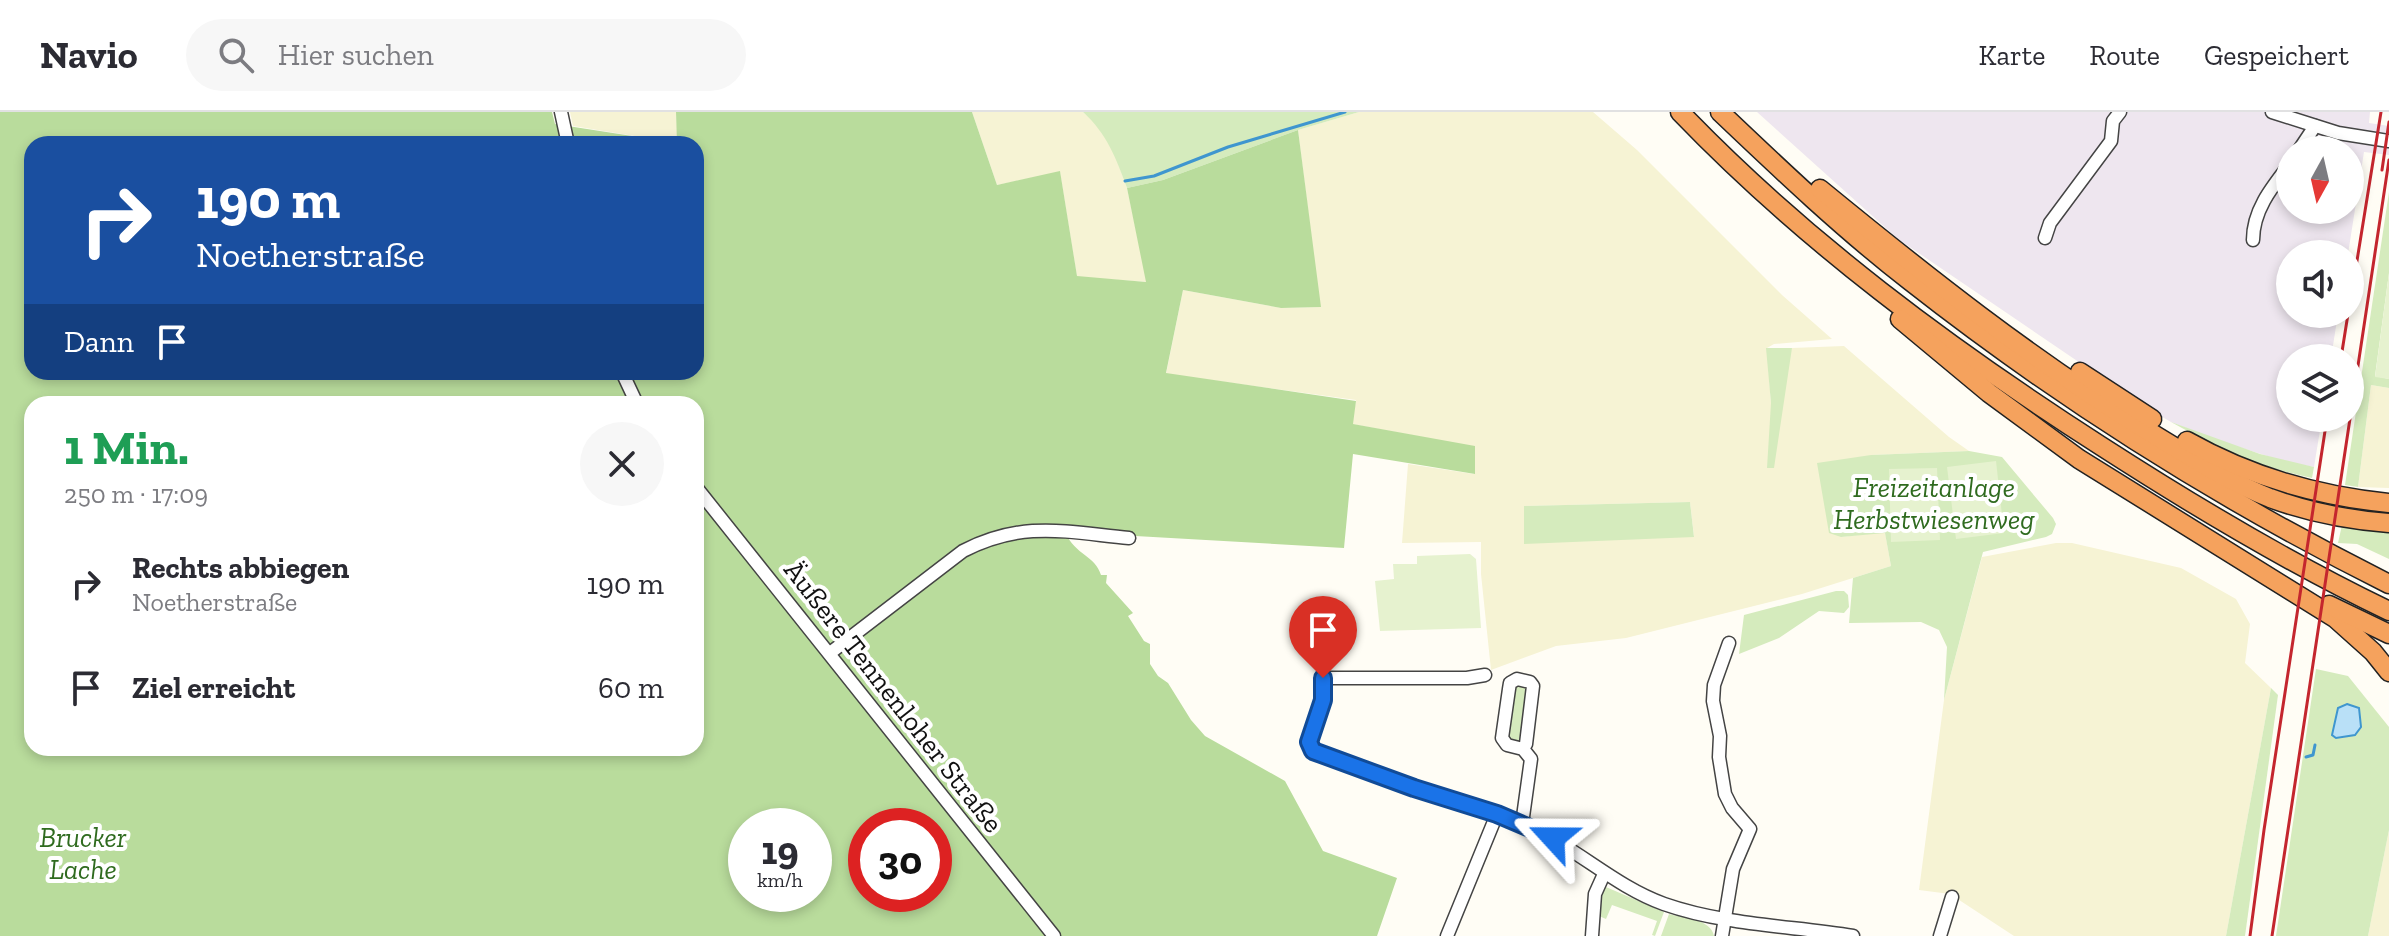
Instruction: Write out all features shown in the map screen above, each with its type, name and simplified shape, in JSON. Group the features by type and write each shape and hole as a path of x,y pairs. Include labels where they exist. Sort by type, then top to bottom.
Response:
{"highway":[{"path":"1680,112 1720,154 1834,254 1993,375 2235,529 2333,584 2389,611"},
{"path":"1720,112 1778,167 1897,270 1996,346 2200,482 2389,584"},
{"path":"1734,112 1777,153 1938,284 2104,404 2244,487 2305,510 2389,523"},
{"path":"1834,254 1857,284 2035,429 2335,618 2373,652 2389,672"},
{"path":"1938,284 2208,453 2245,470 2301,489 2334,497 2389,503"},
{"path":"2252,566 2389,634"}],"street":[{"path":"561,112 566,136"},
{"path":"2045,238 2050,223 2111,141 2113,121 2120,112"},
{"path":"2272,112 2351,136 2389,141"},
{"path":"2308,136 2315,126"},
{"path":"2253,240 2253,223 2276,182"},
{"name":"Äußere Tennenloher Straße","path":"704,497 1054,936"},
{"path":"830,653 963,551 980,543 1009,533 1033,530 1129,538"},
{"path":"1722,936 1734,864 1750,829 1732,808 1725,794 1720,768 1714,685 1729,643"},
{"path":"1485,675 1467,678 1323,678 1323,700 1309,742 1313,751 1419,790 1497,814 1553,838 1604,874 1664,904 1725,918 1853,936"},
{"path":"1522,824 1531,759 1523,749 1507,745 1502,738 1510,683 1517,679 1527,680 1533,686 1523,749"},
{"path":"1447,936 1497,814"},
{"path":"1592,936 1595,894 1604,874"},
{"path":"1940,936 1952,897"}],"shaded area":[{"path":"570,112 676,112 678,136 635,136 573,126"},
{"path":"972,112 1083,112 1095,123 1112,146 1127,188 1147,282 1077,277 1060,172 997,185"},
{"path":"1359,112 1593,112 1637,150 1782,295 1832,339 1774,344 1767,348 1771,403 1792,348 1844,346 1969,451 1871,455 1841,537 1885,532 1891,566 1802,594 1626,638 1556,646 1491,670 1481,574 1481,542 1402,543 1408,464 1474,474 1475,447 1352,424 1356,400 1166,374 1183,290 1281,308 1320,307 1298,130","holes":["1690,502 1694,536 1524,543 1524,506"]},
{"path":"1757,112 2370,112 2369,123 2389,126 2389,155 2364,152 2364,136 2276,136 2276,224 2353,224 2350,240 2276,240 2276,328 2336,328 2333,344 2276,344 2276,432 2320,432 2314,467 2286,462 2220,441 2171,422 1898,239"},
{"path":"2371,385 2389,388 2389,488 2358,487"},
{"path":"2056,543 2072,543 2181,568 2236,599 2250,624 2245,663 2271,688 2226,936 2014,936 1950,894 1919,890 1944,700 1982,557"},
{"path":"2389,830 2389,936 2368,936"}],"green space":[{"name":"Brucker Lache","path":"0,112 552,112 555,124 632,136 24,136 24,380 704,380 704,136 677,136 676,112 972,112 997,185 1060,171 1077,276 1146,282 1127,188 1163,180 1298,130 1321,307 1281,308 1183,290 1166,373 1356,401 1353,424 1475,446 1475,474 1353,454 1344,548 1065,532 1101,575 1107,575 1106,583 1133,613 1128,616 1144,641 1150,644 1150,664 1158,676 1168,683 1205,736 1285,781 1323,851 1397,878 1377,936 0,936"},
{"path":"1083,112 1359,112 1298,130 1163,180 1127,188 1105,138"},
{"path":"2389,192 2389,273 2375,376 2389,379 2389,388 2371,385 2358,487 2345,485 2353,432 2364,432 2364,358"},
{"path":"2389,273 2389,379 2375,377"},
{"path":"1766,348 1792,348 1774,468 1767,468 1771,403"},
{"path":"2171,422 2260,454 2314,467 2312,478 2239,456"},
{"name":"Freizeitanlage Herbstwiesenweg","path":"1969,451 2002,457 2056,524 2052,534 2046,537 1983,552 1944,700 1947,647 1939,630 1921,622 1849,623 1853,578 1891,566 1885,533 1841,537 1829,533 1817,463 1871,455"},
{"path":"1996,461 2004,533 1956,539 1947,467"},
{"name":"Freizeitanlage Herbstwiesenweg","path":"1937,468 1940,540 1891,542 1889,469"},
{"path":"1690,502 1694,537 1524,544 1524,506"},
{"path":"2342,525 2389,532 2389,559 2357,544 2338,543"},
{"path":"1470,554 1476,559 1481,628 1380,631 1375,581 1394,579 1393,564 1417,564 1417,556"},
{"path":"1844,591 1848,595 1849,607 1844,613 1819,611 1779,638 1739,654 1744,615"},
{"path":"2316,669 2348,676 2389,727 2389,830 2368,936 2276,936"},
{"path":"1513,684 1529,687 1523,742 1507,741"},
{"path":"2271,688 2278,695 2245,936 2226,936"},
{"path":"1606,887 1664,912 1655,936 1652,935 1657,921 1612,905 1606,919 1599,916 1602,893"},
{"path":"1669,914 1702,923 1712,930 1714,936 1661,936"}],"water":[{"path":"2347,704 2359,708 2361,727 2355,735 2336,738 2332,735 2338,708"}],"waterway":[{"path":"1125,181 1154,176 1228,147 1345,112"},
{"path":"2306,757 2313,755 2315,745"}],"railway":[{"path":"2360,240 2381,112"},
{"path":"2382,170 2389,122"},
{"path":"2272,936 2389,160"},
{"path":"2343,344 2346,328"},
{"path":"2250,936 2325,432"}],"route":[{"path":"1323,678 1323,700 1309,742 1313,751 1497,814 1553,838"}]}
